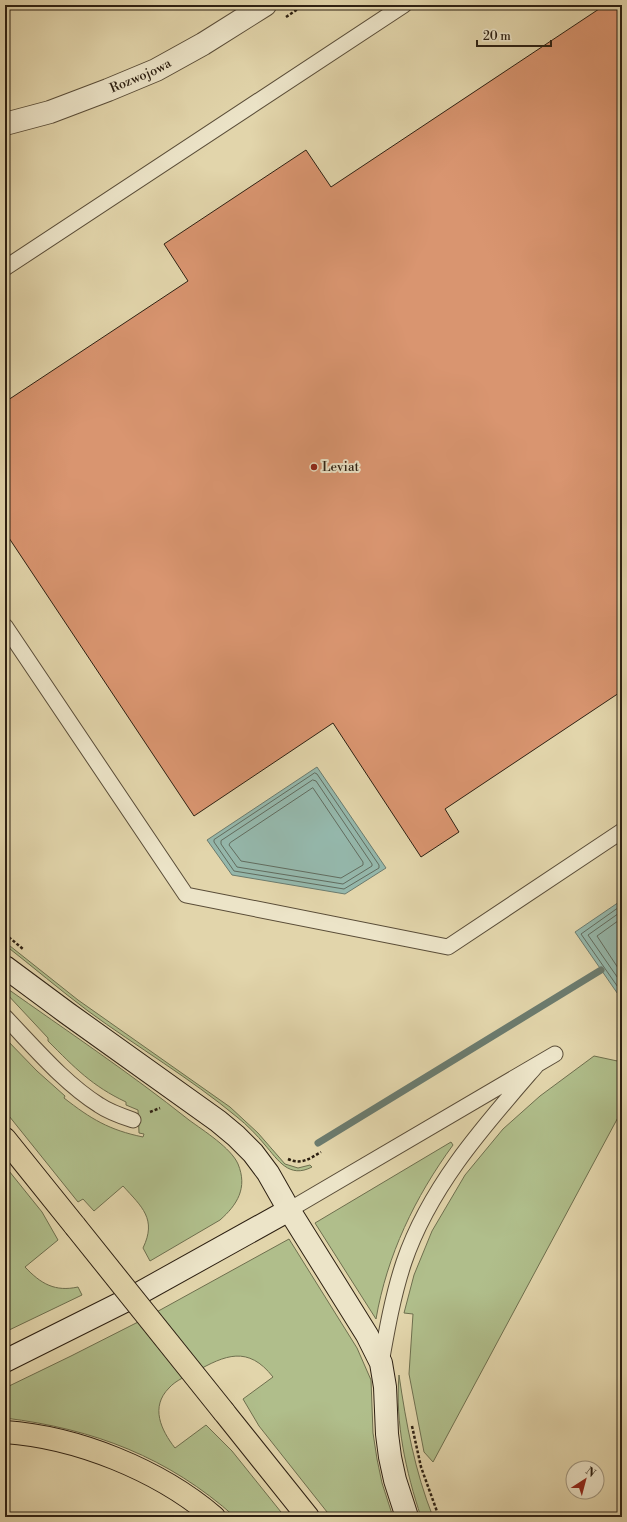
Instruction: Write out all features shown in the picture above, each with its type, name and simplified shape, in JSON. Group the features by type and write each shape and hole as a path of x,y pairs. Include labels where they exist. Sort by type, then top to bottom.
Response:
{"main road":[{"path":"5,1139 308,1517"},
{"path":"5,1432 58,1440 104,1454 148,1474 172,1487 214,1517"}],"street":[{"name":"Rozwojowa","path":"5,124 50,112 156,70 203,44 265,5"},
{"path":"5,967 218,1121 253,1153 268,1173 289,1210 367,1335 381,1363 385,1387 387,1434 390,1457 395,1480 407,1517"},
{"path":"5,1361 129,1299 289,1210"}],"lane":[{"path":"5,268 404,5"},
{"path":"5,626 186,896 448,947 622,831"},
{"path":"5,1018 84,1095 110,1111 133,1120"},
{"path":"289,1210 555,1054"},
{"path":"381,1363 397,1284 424,1217 451,1171 467,1148 536,1066"}],"path":[{"path":"412,1425 422,1467 439,1517"}],"green space":[{"path":"5,942 78,1000 230,1107 258,1133 285,1164 298,1168 310,1165 312,1167 297,1171 285,1166 237,1117 201,1089 88,1011 5,945"},
{"path":"5,987 98,1052 230,1152 238,1164 241,1173 241,1188 236,1202 220,1220 150,1261 143,1248 147,1238 148,1221 136,1200 123,1186 94,1211 83,1199 78,1202 5,1111 5,1038 37,1071 65,1096 64,1098 101,1123 120,1131 143,1137 144,1134 139,1133 138,1110 126,1105 126,1102 103,1090 84,1076 48,1041 48,1038 5,992"},
{"path":"594,1056 622,1062 622,1110 433,1462 424,1452 409,1374 413,1314 404,1313 414,1275 432,1231 465,1175 503,1129 540,1096"},
{"path":"451,1142 453,1145 426,1185 404,1228 387,1272 376,1319 315,1223"},
{"path":"5,1166 42,1212 58,1240 25,1267 37,1278 49,1285 62,1288 78,1287 82,1295 5,1332"},
{"path":"289,1239 357,1348 371,1380 373,1433 377,1459 382,1483 393,1517 331,1517 259,1426 243,1399 273,1377 264,1367 254,1360 245,1357 236,1356 216,1361 175,1383 163,1395 160,1403 159,1411 162,1426 165,1434 175,1448 206,1425 232,1451 285,1517 235,1517 210,1496 183,1478 156,1462 128,1449 99,1438 69,1430 5,1418 5,1388 142,1320"},
{"path":"399,1375 416,1465 433,1517 421,1517 406,1465 400,1429 398,1393"}],"water":[{"path":"317,767 386,868 345,894 232,875 207,840"},
{"path":"622,900 622,1000 575,932"}],"building":[{"name":"Leviat","path":"605,5 622,5 622,691 445,809 459,832 421,857 333,723 194,816 5,532 5,402 188,281 164,244 306,150 331,187"}],"waterway":[{"path":"318,1143 601,970"}],"place":[{"name":"Leviat","path":"314,467"}]}
